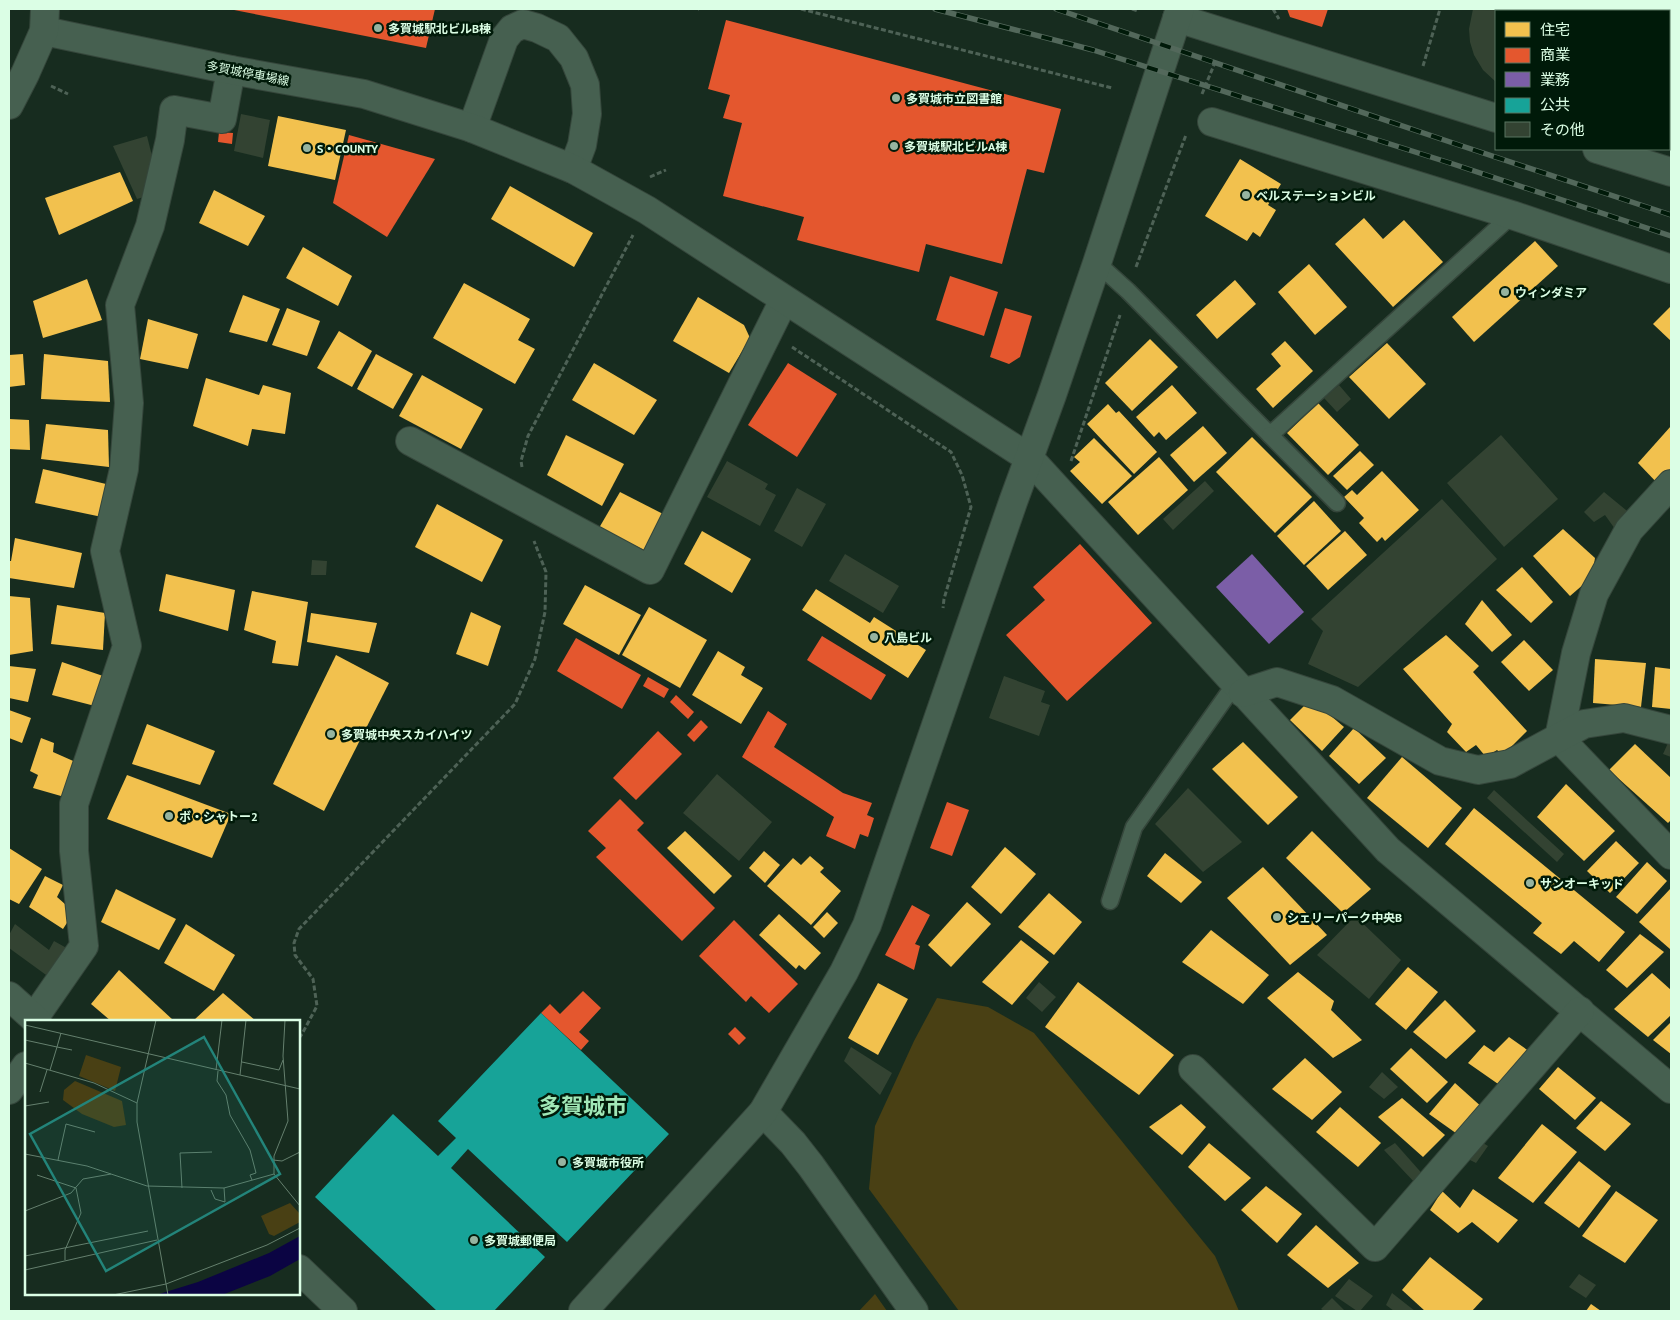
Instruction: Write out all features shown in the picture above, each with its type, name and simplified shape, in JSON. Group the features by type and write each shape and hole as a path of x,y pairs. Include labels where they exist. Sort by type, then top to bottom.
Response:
{"street":[{"path":"583,1311 763,1112 844,972 867,925 1097,263 1178,13 1495,118"},
{"path":"9,105 25,74 44,20"},
{"name":"多賀城停車場線","path":"44,20 231,70 364,94 472,128 573,170 646,197 784,300 1029,458 1388,850 1671,1089"},
{"path":"472,128 504,40 512,29 524,24 537,28 558,38 574,58 585,84 587,114 582,144 573,170"},
{"path":"9,996 35,1020 84,946 74,851 74,804 127,646 105,550 124,469 129,403 120,305 150,226 170,140 174,110 222,119 231,70"},
{"path":"1203,119 1512,215 1671,269"},
{"path":"1600,150 1671,172"},
{"path":"410,441 650,570 784,300"},
{"path":"1559,738 1576,653 1594,594 1629,530 1671,484"},
{"path":"1239,688 1277,682 1332,700 1440,761 1478,770 1510,764 1584,724 1624,718 1671,730"},
{"path":"1559,738 1671,855"},
{"path":"1193,1069 1375,1246 1580,1012"},
{"path":"9,1090 25,1067"},
{"path":"763,1112 793,1143 811,1166 914,1311"},
{"path":"300,1270 343,1311"}],"lane":[{"path":"1270,435 1512,215"},
{"path":"1097,263 1128,291 1337,503"},
{"path":"1110,902 1134,827 1239,688"}],"path":[{"path":"801,9 1112,88"},
{"path":"1132,9 1138,11"},
{"path":"1422,68 1440,9"},
{"path":"1070,464 1128,291 1203,119 1218,55"},
{"path":"50,86 68,94"},
{"path":"300,1037 317,1006 313,979 295,956 294,943 299,929 515,704 534,659 545,612 546,572 532,535 524,503 521,461 528,436 646,197 650,175 666,170"},
{"path":"789,345 951,452 962,475 971,507 944,598 943,616"}],"shaded area":[{"path":"937,998 988,1007 1034,1033 1215,1256 1239,1311 959,1311 869,1189 875,1126 914,1041"},
{"path":"875,1294 887,1311 859,1311"}],"building: 住宅":[{"name":"S・COUNTY","path":"278,116 346,130 335,180 268,166"},
{"name":"ベルステーションビル","path":"1240,159 1281,184 1268,205 1276,210 1260,237 1253,232 1247,241 1205,216"},
{"path":"120,172 133,201 59,235 45,198"},
{"path":"510,186 593,233 574,267 491,219"},
{"path":"214,190 265,216 248,246 199,223"},
{"path":"1364,218 1383,239 1404,220 1443,262 1393,307 1335,244"},
{"name":"ウィンダミア","path":"1535,241 1558,266 1474,342 1452,317"},
{"path":"303,247 352,276 338,306 286,278"},
{"path":"1309,264 1347,307 1315,335 1278,292"},
{"path":"87,279 102,320 43,338 33,301"},
{"path":"1235,280 1256,304 1217,339 1196,315"},
{"path":"464,283 530,319 518,340 535,349 515,384 433,338"},
{"path":"243,295 280,309 267,342 229,332"},
{"path":"698,297 744,325 750,338 729,373 673,341"},
{"path":"1671,306 1671,341 1653,324"},
{"path":"287,308 320,321 307,356 272,345"},
{"path":"148,319 198,334 188,369 140,359"},
{"path":"339,331 372,351 352,387 317,368"},
{"path":"1150,339 1178,367 1132,411 1105,383"},
{"path":"1285,341 1313,371 1273,408 1256,389 1281,366 1271,354"},
{"path":"1387,343 1426,384 1389,419 1349,377"},
{"path":"23,354 25,385 9,387 9,355"},
{"path":"44,354 108,361 110,402 41,399"},
{"path":"376,354 413,374 393,409 357,389"},
{"path":"594,363 657,400 634,435 572,400"},
{"path":"422,375 483,409 461,449 399,416"},
{"path":"206,378 259,395 263,385 291,393 285,434 252,429 248,446 193,426"},
{"path":"1172,385 1197,413 1166,440 1159,432 1154,437 1136,417"},
{"path":"1318,403 1359,445 1328,475 1287,433"},
{"path":"1108,404 1116,413 1119,411 1157,452 1134,474 1087,424"},
{"path":"9,419 29,420 30,450 9,449"},
{"path":"46,424 108,430 109,467 41,459"},
{"path":"1203,426 1227,453 1194,482 1170,455"},
{"path":"1671,426 1671,474 1660,486 1638,463"},
{"path":"566,435 624,464 602,506 547,475"},
{"path":"1252,437 1312,497 1275,533 1216,472"},
{"path":"1094,438 1132,476 1102,504 1070,471 1080,462 1074,457"},
{"path":"1360,451 1374,465 1347,490 1333,476"},
{"path":"1159,457 1188,490 1138,535 1108,502"},
{"path":"43,469 106,484 102,517 35,503"},
{"path":"1382,471 1419,510 1385,541 1382,537 1377,542 1359,523 1364,518 1344,497 1352,490 1357,495"},
{"path":"620,492 667,516 646,551 599,528"},
{"path":"1314,501 1341,531 1304,565 1277,536"},
{"path":"437,504 503,540 482,582 415,547"},
{"path":"1563,529 1595,558 1592,577 1570,596 1533,556"},
{"path":"702,531 751,559 732,593 684,564"},
{"path":"1345,531 1367,555 1328,590 1306,566"},
{"path":"15,538 82,553 74,588 9,578 9,561 11,561"},
{"path":"1522,567 1553,602 1531,623 1496,590"},
{"path":"166,574 235,590 228,631 159,611"},
{"path":"585,585 641,615 619,655 563,624"},
{"name":"八島ビル","path":"816,589 870,623 874,617 926,650 908,678 802,610"},
{"path":"252,591 308,602 298,666 272,663 276,641 244,630"},
{"path":"9,596 30,598 33,651 9,655"},
{"path":"1482,600 1512,635 1492,652 1465,624"},
{"path":"57,605 105,613 103,650 51,644"},
{"path":"649,607 707,640 680,688 622,655"},
{"path":"471,612 501,626 488,666 456,654"},
{"path":"311,613 377,623 369,653 307,642"},
{"path":"1446,635 1479,666 1473,672 1527,731 1503,755 1497,750 1486,757 1476,745 1466,752 1447,732 1452,724 1403,669"},
{"path":"1524,640 1553,670 1529,691 1501,662"},
{"path":"718,651 745,667 741,675 763,688 741,724 692,695"},
{"name":"多賀城中央スカイハイツ","path":"336,655 389,683 324,811 273,784"},
{"path":"1595,659 1646,663 1641,707 1593,703"},
{"path":"62,662 106,677 95,706 52,695"},
{"path":"9,666 36,669 28,702 9,698"},
{"path":"1655,667 1671,669 1671,709 1652,707"},
{"path":"1311,699 1344,727 1322,751 1290,720"},
{"path":"9,710 31,718 22,743 9,738"},
{"path":"147,724 215,751 200,785 132,764"},
{"path":"1354,728 1386,758 1359,784 1329,756"},
{"path":"41,738 54,743 53,752 80,764 68,798 33,788 38,775 30,771"},
{"path":"1243,742 1298,797 1268,825 1212,769"},
{"path":"1635,744 1671,778 1671,820 1668,823 1609,770"},
{"path":"1402,757 1462,808 1428,848 1367,798"},
{"name":"ボ・シャトー2","path":"127,775 231,814 212,858 107,819"},
{"path":"1566,784 1615,831 1584,861 1537,817"},
{"name":"サンオーキッド","path":"1474,808 1625,932 1599,962 1574,941 1561,954 1533,933 1542,923 1445,844"},
{"path":"685,831 732,876 714,894 667,848"},
{"path":"1312,831 1371,889 1343,913 1286,858"},
{"path":"1616,841 1639,863 1610,893 1587,871"},
{"path":"1005,847 1036,874 1001,914 971,887"},
{"path":"9,848 42,869 19,904 9,899"},
{"path":"764,851 780,865 765,883 749,868"},
{"path":"1165,853 1202,882 1181,903 1147,876"},
{"path":"810,856 824,868 820,872 841,891 811,925 767,886 793,858 801,865"},
{"path":"1647,862 1667,881 1637,914 1616,897"},
{"name":"シェリーパーク中央B","path":"1263,867 1327,935 1290,965 1227,898"},
{"path":"45,876 63,885 57,897 74,912 63,929 29,907"},
{"path":"1671,888 1671,948 1670,949 1639,922"},
{"path":"116,889 176,919 159,950 101,922"},
{"path":"1049,893 1082,922 1054,955 1018,927"},
{"path":"967,902 991,924 951,967 928,945"},
{"path":"827,912 838,923 824,938 813,927"},
{"path":"779,914 821,953 805,970 799,965 796,969 759,935"},
{"path":"186,924 235,955 214,991 164,963"},
{"path":"1211,930 1269,975 1243,1004 1182,962"},
{"path":"1640,934 1664,952 1627,988 1606,970"},
{"path":"1021,940 1049,962 1012,1005 982,982"},
{"path":"1408,967 1438,992 1406,1030 1375,1004"},
{"path":"119,970 173,1020 110,1020 91,1004"},
{"path":"1298,972 1334,1001 1331,1010 1362,1040 1333,1058 1267,998"},
{"path":"1652,973 1671,990 1671,1015 1648,1037 1614,1009"},
{"path":"1078,982 1174,1055 1139,1095 1045,1027"},
{"path":"878,983 908,999 878,1055 848,1038"},
{"path":"223,993 255,1020 194,1020"},
{"path":"1445,1000 1476,1031 1446,1059 1413,1032"},
{"path":"1671,1022 1671,1054 1653,1040"},
{"path":"1509,1037 1533,1054 1501,1086 1468,1063 1484,1045 1494,1052"},
{"path":"1411,1048 1448,1082 1427,1103 1390,1069"},
{"path":"1305,1058 1342,1092 1312,1120 1272,1089"},
{"path":"1558,1067 1596,1098 1575,1120 1539,1089"},
{"path":"1455,1083 1484,1109 1460,1136 1429,1114"},
{"path":"1402,1098 1445,1135 1423,1157 1378,1117"},
{"path":"1601,1101 1631,1124 1605,1151 1576,1128"},
{"path":"1181,1104 1206,1127 1182,1155 1149,1127"},
{"path":"1340,1107 1381,1143 1358,1167 1316,1132"},
{"path":"1542,1124 1577,1152 1533,1203 1498,1178"},
{"path":"1209,1143 1251,1178 1225,1201 1188,1167"},
{"path":"1579,1161 1611,1186 1579,1228 1544,1203"},
{"path":"1266,1186 1302,1214 1277,1243 1241,1210"},
{"path":"1473,1189 1518,1220 1498,1243 1472,1222 1458,1233 1430,1210 1442,1191 1460,1208"},
{"path":"1616,1191 1658,1220 1625,1263 1582,1236"},
{"path":"1316,1225 1359,1263 1328,1288 1287,1255"},
{"path":"1430,1257 1483,1299 1472,1311 1425,1311 1402,1290"},
{"path":"1591,1304 1601,1311 1586,1311"}],"building: 商業":[{"name":"多賀城駅北ビルB棟","path":"229,9 435,9 426,48"},
{"path":"1287,9 1328,9 1322,27 1290,17"},
{"name":"多賀城駅北ビルA棟","path":"726,20 1061,109 1044,173 1027,169 1002,264 926,244 919,272 797,240 804,217 723,196 742,123 723,118 730,95 708,89"},
{"path":"219,132 233,133 232,144 218,142"},
{"path":"349,135 435,159 387,237 333,203"},
{"path":"950,276 998,292 984,336 936,320"},
{"path":"1005,308 1032,316 1020,357 1009,364 990,357"},
{"path":"788,363 837,394 797,457 748,425"},
{"path":"1080,544 1152,623 1067,701 1006,635 1045,600 1033,587"},
{"path":"822,636 886,675 871,700 807,660"},
{"path":"576,638 641,675 622,709 557,671"},
{"path":"648,677 669,689 664,698 643,686"},
{"path":"676,695 694,712 688,719 670,702"},
{"path":"768,711 787,724 774,747 843,793 872,803 867,815 874,818 868,837 860,834 855,849 826,836 834,817 742,757"},
{"path":"701,720 708,727 694,742 687,735"},
{"path":"658,731 682,754 636,800 613,778"},
{"path":"620,799 644,823 637,830 715,908 682,941 596,857 606,848 588,831"},
{"path":"947,802 969,810 952,856 930,848"},
{"path":"912,905 930,915 915,944 920,946 914,970 885,955"},
{"path":"734,920 798,984 769,1013 751,996 746,1002 699,956"},
{"path":"583,991 601,1008 579,1032 589,1041 581,1050 541,1013 550,1004 560,1014"},
{"path":"735,1027 746,1038 739,1045 728,1034"}],"building: 業務":[{"path":"1252,554 1304,612 1269,644 1216,587"}],"building: 公共":[{"name":"多賀城市役所","path":"541,1013 669,1134 567,1242 468,1149 451,1168 545,1257 494,1311 437,1311 315,1197 393,1114 438,1156 456,1138 438,1121"}],"building: その他":[{"path":"1473,9 1671,9 1671,139 1670,10 1495,10 1495,81 1483,70 1474,55 1469,29"},
{"path":"241,114 270,120 263,158 234,151"},
{"path":"147,136 155,168 147,196 137,199 113,146"},
{"path":"1339,385 1351,399 1337,412 1324,398"},
{"path":"1501,435 1558,499 1504,547 1447,483"},
{"path":"727,461 768,484 765,489 776,495 760,526 707,497"},
{"path":"1205,481 1214,491 1173,530 1163,519"},
{"path":"797,488 826,504 802,547 774,531"},
{"path":"1604,492 1632,515 1615,529 1605,515 1594,522 1584,512"},
{"path":"1442,499 1497,559 1358,687 1308,664 1323,631 1311,619"},
{"path":"845,554 899,586 883,613 829,581"},
{"path":"312,560 327,561 326,575 311,575"},
{"path":"1004,676 1045,691 1041,702 1050,705 1039,736 989,718"},
{"path":"1668,743 1671,744 1671,757 1663,754"},
{"path":"717,774 772,822 739,861 683,813"},
{"path":"1188,788 1242,842 1203,872 1155,824"},
{"path":"1494,790 1564,854 1557,862 1487,798"},
{"path":"1355,916 1401,960 1369,999 1317,955"},
{"path":"15,924 49,950 54,941 72,951 53,980 9,948 9,935"},
{"path":"1039,982 1056,997 1042,1012 1026,998"},
{"path":"851,1047 892,1073 880,1095 844,1061"},
{"path":"1382,1072 1398,1087 1384,1099 1369,1087"},
{"path":"1478,1140 1488,1146 1476,1163 1466,1158"},
{"path":"1395,1143 1426,1178 1416,1184 1384,1150"},
{"path":"1579,1274 1596,1285 1586,1298 1569,1287"},
{"path":"1349,1279 1373,1296 1360,1311 1357,1311 1335,1296"},
{"path":"1392,1293 1415,1311 1394,1311 1386,1305"},
{"path":"1332,1298 1344,1310 1324,1311 1321,1309"}],"railway":[{"path":"935,9 1093,50 1450,163 1671,236"},
{"path":"1056,9 1671,215"}],"place":[{"name":"多賀城駅北ビルB棟","path":"378,28"},
{"name":"多賀城市立図書館","path":"896,98"},
{"name":"多賀城駅北ビルA棟","path":"894,146"},
{"name":"S・COUNTY","path":"307,148"},
{"name":"ベルステーションビル","path":"1246,195"},
{"name":"ウィンダミア","path":"1505,292"},
{"name":"八島ビル","path":"874,637"},
{"name":"多賀城中央スカイハイツ","path":"331,734"},
{"name":"ボ・シャトー2","path":"169,816"},
{"name":"サンオーキッド","path":"1530,883"},
{"name":"シェリーパーク中央B","path":"1277,917"},
{"name":"多賀城市役所","path":"562,1162"},
{"name":"多賀城郵便局","path":"474,1240"}],"district":[{"name":"多賀城市","path":"583,1106"}]}
